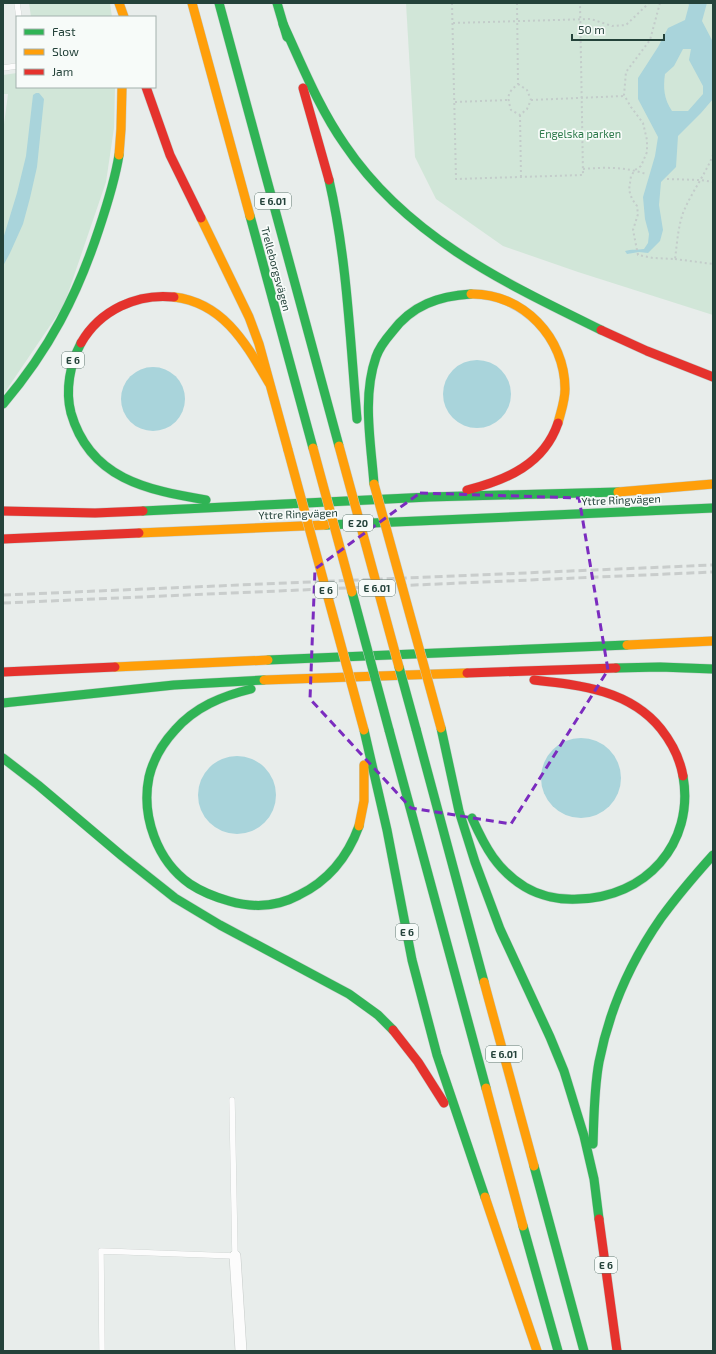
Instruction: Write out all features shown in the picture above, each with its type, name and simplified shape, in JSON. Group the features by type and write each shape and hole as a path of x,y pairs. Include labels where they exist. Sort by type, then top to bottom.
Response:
{"highway":[{"path":"118,3 118,16"},
{"path":"118,3 124,16"},
{"name":"Trelleborgsvägen","path":"192,3 558,1351"},
{"name":"Trelleborgsvägen","path":"219,3 584,1351"},
{"path":"277,3 321,150 336,211 345,280 355,402 363,440 441,728 459,811 475,862 500,929 550,1037 564,1071 584,1136 594,1178"},
{"path":"283,24 317,96 354,159 381,191 410,218 465,258 494,275 627,343 713,378"},
{"path":"3,404 25,378 49,342 82,280 94,247 114,179 119,154 122,118 122,88"},
{"path":"146,88 170,155 249,317 259,344 269,383"},
{"path":"363,440 369,395 377,356 389,334 406,316 438,297 468,293 500,298 532,316 546,333 555,348 562,365 564,379 564,401 561,415 552,439 544,450 522,468 509,475 475,488 429,497"},
{"name":"E 6","path":"537,1351 437,1055 412,960 373,765 364,730 288,450 269,383 242,338 214,311 192,300 170,296 152,296 138,299 106,314 84,338 73,360 69,406 72,419 82,440 91,454 122,477 140,486 180,496 244,507 429,497 611,493 713,484"},
{"path":"3,511 95,512 244,507"},
{"name":"Yttre Ringvägen","path":"3,539 713,508"},
{"path":"3,672 713,641"},
{"path":"3,703 174,685 262,680 587,668 660,667 713,670"},
{"path":"449,762 467,808 492,857 508,875 534,892 554,898 578,900 594,898 617,892 636,884 652,871 664,857 673,844 680,829 685,805 685,787 681,768 674,748 663,730 641,710 627,700 605,692 582,687 471,673"},
{"path":"325,678 250,690 215,700 196,711 172,731 163,744 151,770 146,802 152,832 173,870 194,887 207,894 220,900 248,906 281,903 311,889 324,880 333,870 351,844 362,814 364,794 364,730"},
{"path":"3,758 173,897 216,924 338,988 364,1004 375,1013 408,1048 430,1078 463,1132"},
{"name":"E 6","path":"617,1351 594,1178 593,1105 599,1065 608,1025 620,990 641,948 658,921 681,890 713,855"}],"street":[{"path":"235,1256 242,1351"}],"lane":[{"path":"17,3 18,16"},
{"path":"3,68 16,66"},
{"path":"102,1351 101,1251 235,1256 232,1100"}],"path":[{"path":"452,3 456,179 583,175 580,3"},
{"path":"517,3 518,84"},
{"path":"453,23 591,19 612,26 626,24 649,3"},
{"path":"660,3 650,40 626,72 624,96 643,123 647,140 647,152 641,166 635,170 631,176 629,190 638,210 633,230 638,255 713,264"},
{"path":"518,84 527,90 531,100 527,109 520,116 521,178"},
{"path":"518,84 510,90 508,100 511,110 520,116"},
{"path":"531,100 624,96"},
{"path":"455,102 508,100"},
{"path":"675,259 683,215 688,202 708,168 713,155"},
{"path":"583,169 611,167 635,170 646,174"},
{"path":"667,179 701,180 713,182"}],"highlighted area":[{"path":"420,493 579,498 608,670 511,824 411,808 310,699 315,569"}],"green space":[{"path":"29,3 110,3 112,16 31,16"},
{"name":"Engelska parken","path":"406,3 713,3 713,315 578,272 503,246 436,199 415,157"},
{"path":"16,73 16,88 115,88 114,128 106,182 64,305 3,395 3,132 8,94 3,94 3,75"}],"water":[{"path":"688,3 707,3 702,21 713,42 713,99 678,136 676,167 661,182 659,205 663,230 660,241 648,253 639,252 627,254 625,251 644,249 648,243 649,234 645,219 643,197 655,156 658,137 638,99 638,78 658,47 668,28 685,20 689,5","holes":["683,49 691,49 689,60 703,86 703,94 688,111 672,111 667,102 665,93 665,74 674,66"]},
{"path":"39,93 44,99 37,167 23,224 3,266 3,239 17,193 26,156 33,95"},
{"path":"477,360 490,363 501,370 508,381 511,394 508,407 501,418 490,425 477,428 464,425 453,418 446,407 443,394 446,381 453,370 464,363"},
{"path":"153,367 171,373 179,381 185,399 179,417 171,425 153,431 135,425 127,417 121,399 127,381 135,373"},
{"path":"581,738 596,741 609,750 618,763 621,778 618,793 609,806 596,815 581,818 566,815 553,806 544,793 541,778 544,763 553,750 566,741"},
{"path":"237,756 252,759 264,768 273,780 276,795 273,810 264,822 252,831 237,834 222,831 210,822 201,810 198,795 201,780 210,768 222,759"}],"railway":[{"path":"3,595 713,565"},
{"path":"3,603 713,572"}],"traffic: fast":[{"path":"219,3 339,446"},
{"path":"277,3 287,37"},
{"path":"283,24 311,86 336,131 370,177 398,206 428,232 494,275 601,330"},
{"path":"3,404 48,343 71,300 90,254 108,202 119,155"},
{"path":"329,180 344,269 357,419"},
{"path":"250,216 313,448"},
{"path":"374,484 368,404 372,372 379,350 400,323 417,309 437,300 471,294"},
{"path":"81,343 71,368 68,395 71,413 80,435 92,453 107,467 124,478 163,491 206,500"},
{"path":"143,511 429,497 618,492"},
{"path":"326,525 713,508"},
{"path":"352,592 389,730"},
{"path":"268,660 627,645"},
{"path":"399,667 416,729"},
{"path":"616,668 660,667 713,669"},
{"path":"3,703 174,685 264,680"},
{"path":"251,689 219,699 191,715 171,735 156,758 149,777 147,807 154,836 160,850 169,863 178,874 190,884 214,896 247,905 274,904 299,895 319,883 328,875 343,857 359,826"},
{"path":"441,728 459,811 475,862 500,929 550,1037 564,1071 584,1136 594,1179 599,1219"},
{"path":"416,729 484,982"},
{"path":"364,730 387,830 412,960 437,1055 485,1197"},
{"path":"389,730 486,1088"},
{"path":"3,758 175,898 220,925 349,994 378,1015 393,1030"},
{"path":"472,818 487,848 499,865 525,887 537,893 564,899 602,896 624,889 644,878 660,863 673,845 681,824 685,801 683,776"},
{"path":"593,1144 597,1072 603,1043 622,987 640,951 661,918 713,855"},
{"path":"534,1166 584,1351"},
{"path":"523,1226 558,1351"}],"traffic: slow":[{"path":"119,3 124,16"},
{"path":"192,3 250,216"},
{"path":"119,155 122,88"},
{"path":"201,218 249,317 259,344 288,450"},
{"path":"471,294 490,296 508,301 524,310 538,322 549,336 558,352 563,370 565,389 563,406 558,423"},
{"path":"174,297 207,307 220,317 242,340 269,383"},
{"path":"339,446 399,667"},
{"path":"313,448 352,592"},
{"path":"288,450 364,730"},
{"path":"374,484 441,728"},
{"path":"618,492 713,484"},
{"path":"139,533 326,525"},
{"path":"627,645 713,641"},
{"path":"115,667 268,660"},
{"path":"264,680 467,673"},
{"path":"359,826 364,801 364,765"},
{"path":"484,982 534,1166"},
{"path":"486,1088 523,1226"},
{"path":"485,1197 537,1351"}],"traffic: jam":[{"path":"146,88 170,155 201,218"},
{"path":"303,88 329,180"},
{"path":"81,343 98,321 121,306 133,301 147,298 160,296 174,297"},
{"path":"601,330 647,351 713,377"},
{"path":"467,490 510,475 534,460 552,437 558,423"},
{"path":"3,511 95,513 143,511"},
{"path":"3,539 139,533"},
{"path":"3,672 115,667"},
{"path":"467,673 616,668"},
{"path":"534,680 586,687 619,698 635,706 649,716 665,734 678,757 683,776"},
{"path":"393,1030 418,1062 444,1103"},
{"path":"599,1219 617,1351"}]}
